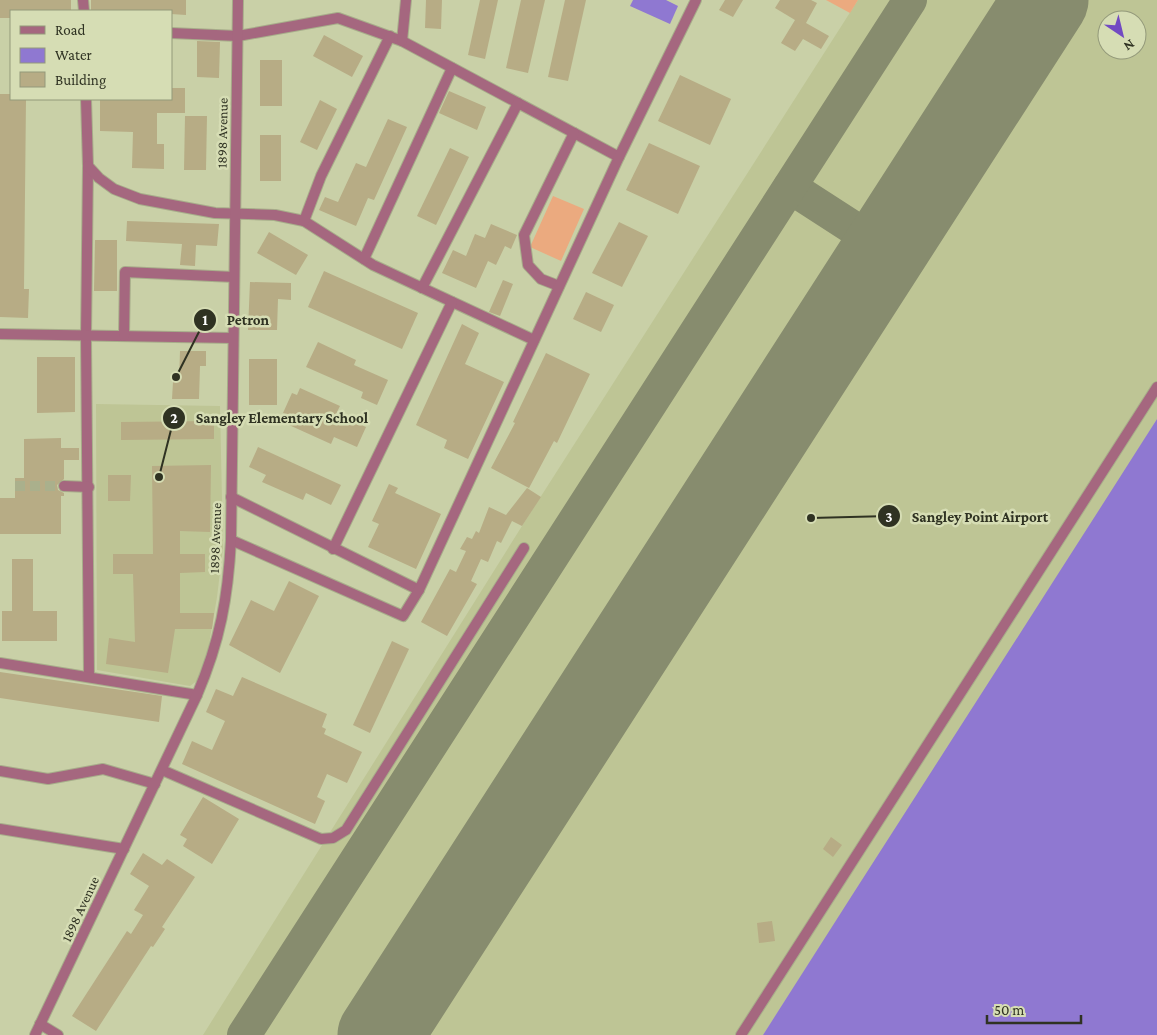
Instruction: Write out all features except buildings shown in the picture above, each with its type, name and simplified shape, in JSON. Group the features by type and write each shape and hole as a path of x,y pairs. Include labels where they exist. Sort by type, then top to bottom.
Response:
{"street":[{"name":"1898 Avenue","path":"35,1035 197,695 216,648 222,622 230,540 238,0"},
{"path":"402,41 406,0"},
{"path":"230,540 403,616 419,590 619,157 696,0"},
{"path":"172,32 238,36 338,18 402,41 619,157"},
{"path":"304,221 321,176 390,36"},
{"path":"364,259 452,68"},
{"path":"86,100 88,166 86,337 89,487 89,677"},
{"path":"422,288 518,103"},
{"path":"559,286 542,278 528,265 524,235 574,133"},
{"path":"88,166 99,178 114,189 140,199 235,214 275,215 304,221 364,259 534,340"},
{"path":"124,336 125,272 234,277"},
{"path":"333,548 452,302"},
{"path":"0,334 86,337 233,338"},
{"path":"741,1035 1157,387"},
{"path":"64,486 89,487"},
{"path":"231,497 419,590"},
{"path":"162,770 321,839 333,838 346,830 524,548"},
{"path":"0,663 197,695"},
{"path":"0,771 48,779 103,769 155,784"},
{"path":"0,829 124,849"},
{"path":"40,1024 58,1035"}],"shaded area":[{"path":"826,0 858,0 850,13"},
{"path":"858,0 1157,0 1157,419 1087,532 763,1035 203,1035 522,526"},
{"path":"553,196 584,209 561,261 530,247"},
{"path":"96,404 220,406 223,548 208,650 198,680 190,686 97,670"}],"water":[{"path":"633,0 666,0 678,6 670,24 630,6"},
{"path":"1157,419 1157,1035 763,1035 861,881"}],"taxiway":[{"path":"244,1035 910,0"},
{"path":"790,187 886,249"}],"runway":[{"path":"380,1035 1046,0"}],"tunnel":[{"path":"15,486 64,486"}],"place":[{"name":"Petron","path":"176,377"},
{"name":"Sangley Elementary School","path":"159,477"},
{"name":"Sangley Point Airport","path":"811,518"}]}
